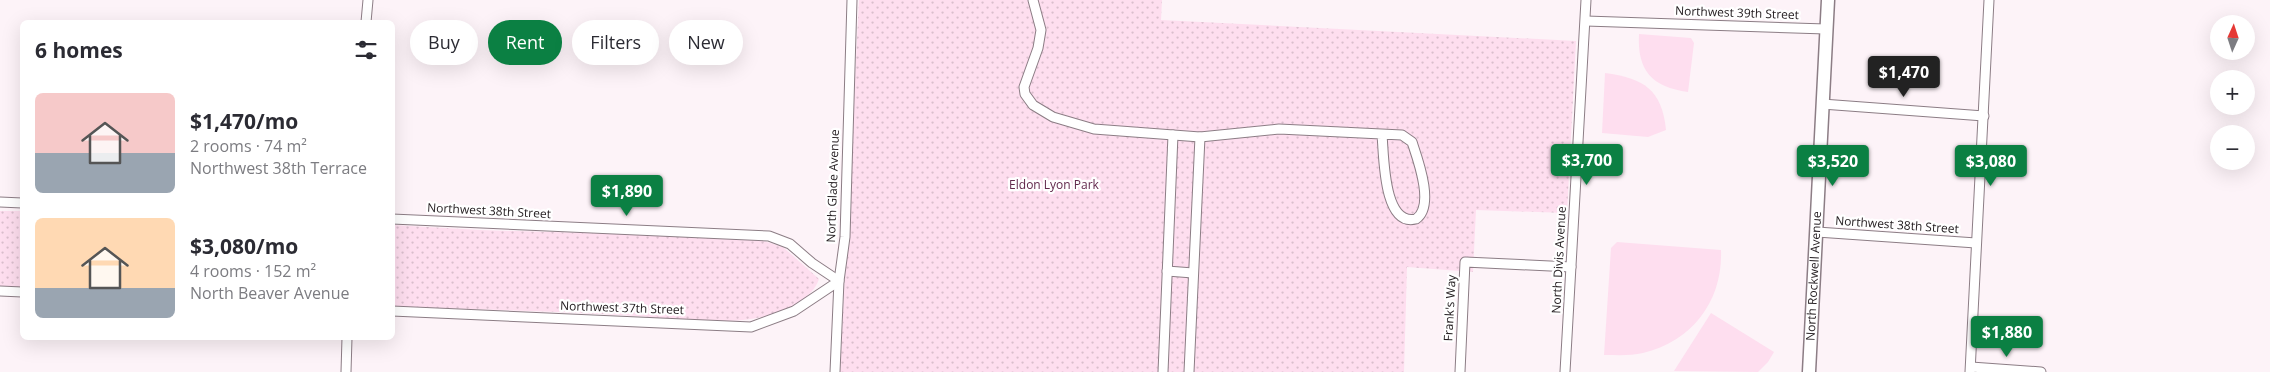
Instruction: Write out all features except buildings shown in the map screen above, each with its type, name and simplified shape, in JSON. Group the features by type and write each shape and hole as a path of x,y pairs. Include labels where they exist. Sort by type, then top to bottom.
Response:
{"main road":[{"name":"North Rockwell Avenue","path":"1809,372 1828,0"}],"street":[{"path":"366,20 368,0"},
{"name":"North Glade Avenue","path":"835,372 839,281 845,237 852,0"},
{"path":"1033,0 1041,30 1038,48 1024,87 1025,94 1033,105 1053,118 1094,129 1200,137 1279,129 1382,134 1402,135 1412,142 1425,201 1422,212 1416,219 1407,220 1397,214 1390,203 1382,134"},
{"name":"North Divis Avenue","path":"1565,372 1586,0"},
{"path":"1989,0 1970,370 2041,372"},
{"name":"Northwest 39th Street","path":"1586,21 1826,29"},
{"path":"1822,104 1984,116"},
{"path":"1163,372 1173,135"},
{"path":"1189,372 1200,137"},
{"path":"0,202 20,203"},
{"name":"Northwest 38th Street","path":"395,219 769,236 790,244 812,263 839,281"},
{"name":"Northwest 38th Street","path":"1817,232 1976,242"},
{"name":"Frank's Way","path":"1460,372 1465,262 1571,267"},
{"path":"1167,271 1194,273"},
{"name":"Northwest 37th Street","path":"395,311 750,326 794,312 839,281"},
{"path":"0,291 20,292"},
{"path":"346,372 347,340"}],"green space":[{"name":"Eldon Lyon Park","path":"859,0 1162,0 1161,20 1576,41 1567,213 1476,210 1473,272 1407,267 1404,372 840,372"},
{"path":"1639,34 1691,38 1694,43 1688,92 1665,86 1649,75 1641,58"},
{"path":"1605,73 1630,78 1649,88 1660,105 1666,130 1648,137 1602,133"},
{"path":"0,211 20,211 20,289 0,287"},
{"path":"395,225 480,230 754,238 783,247 819,279 809,294 794,305 766,316 741,320 707,321 507,310 395,307"},
{"path":"1617,242 1721,250 1717,286 1710,301 1702,316 1677,339 1643,353 1604,355 1611,248"},
{"path":"1711,313 1774,352 1768,362 1758,372 1674,371"}]}
